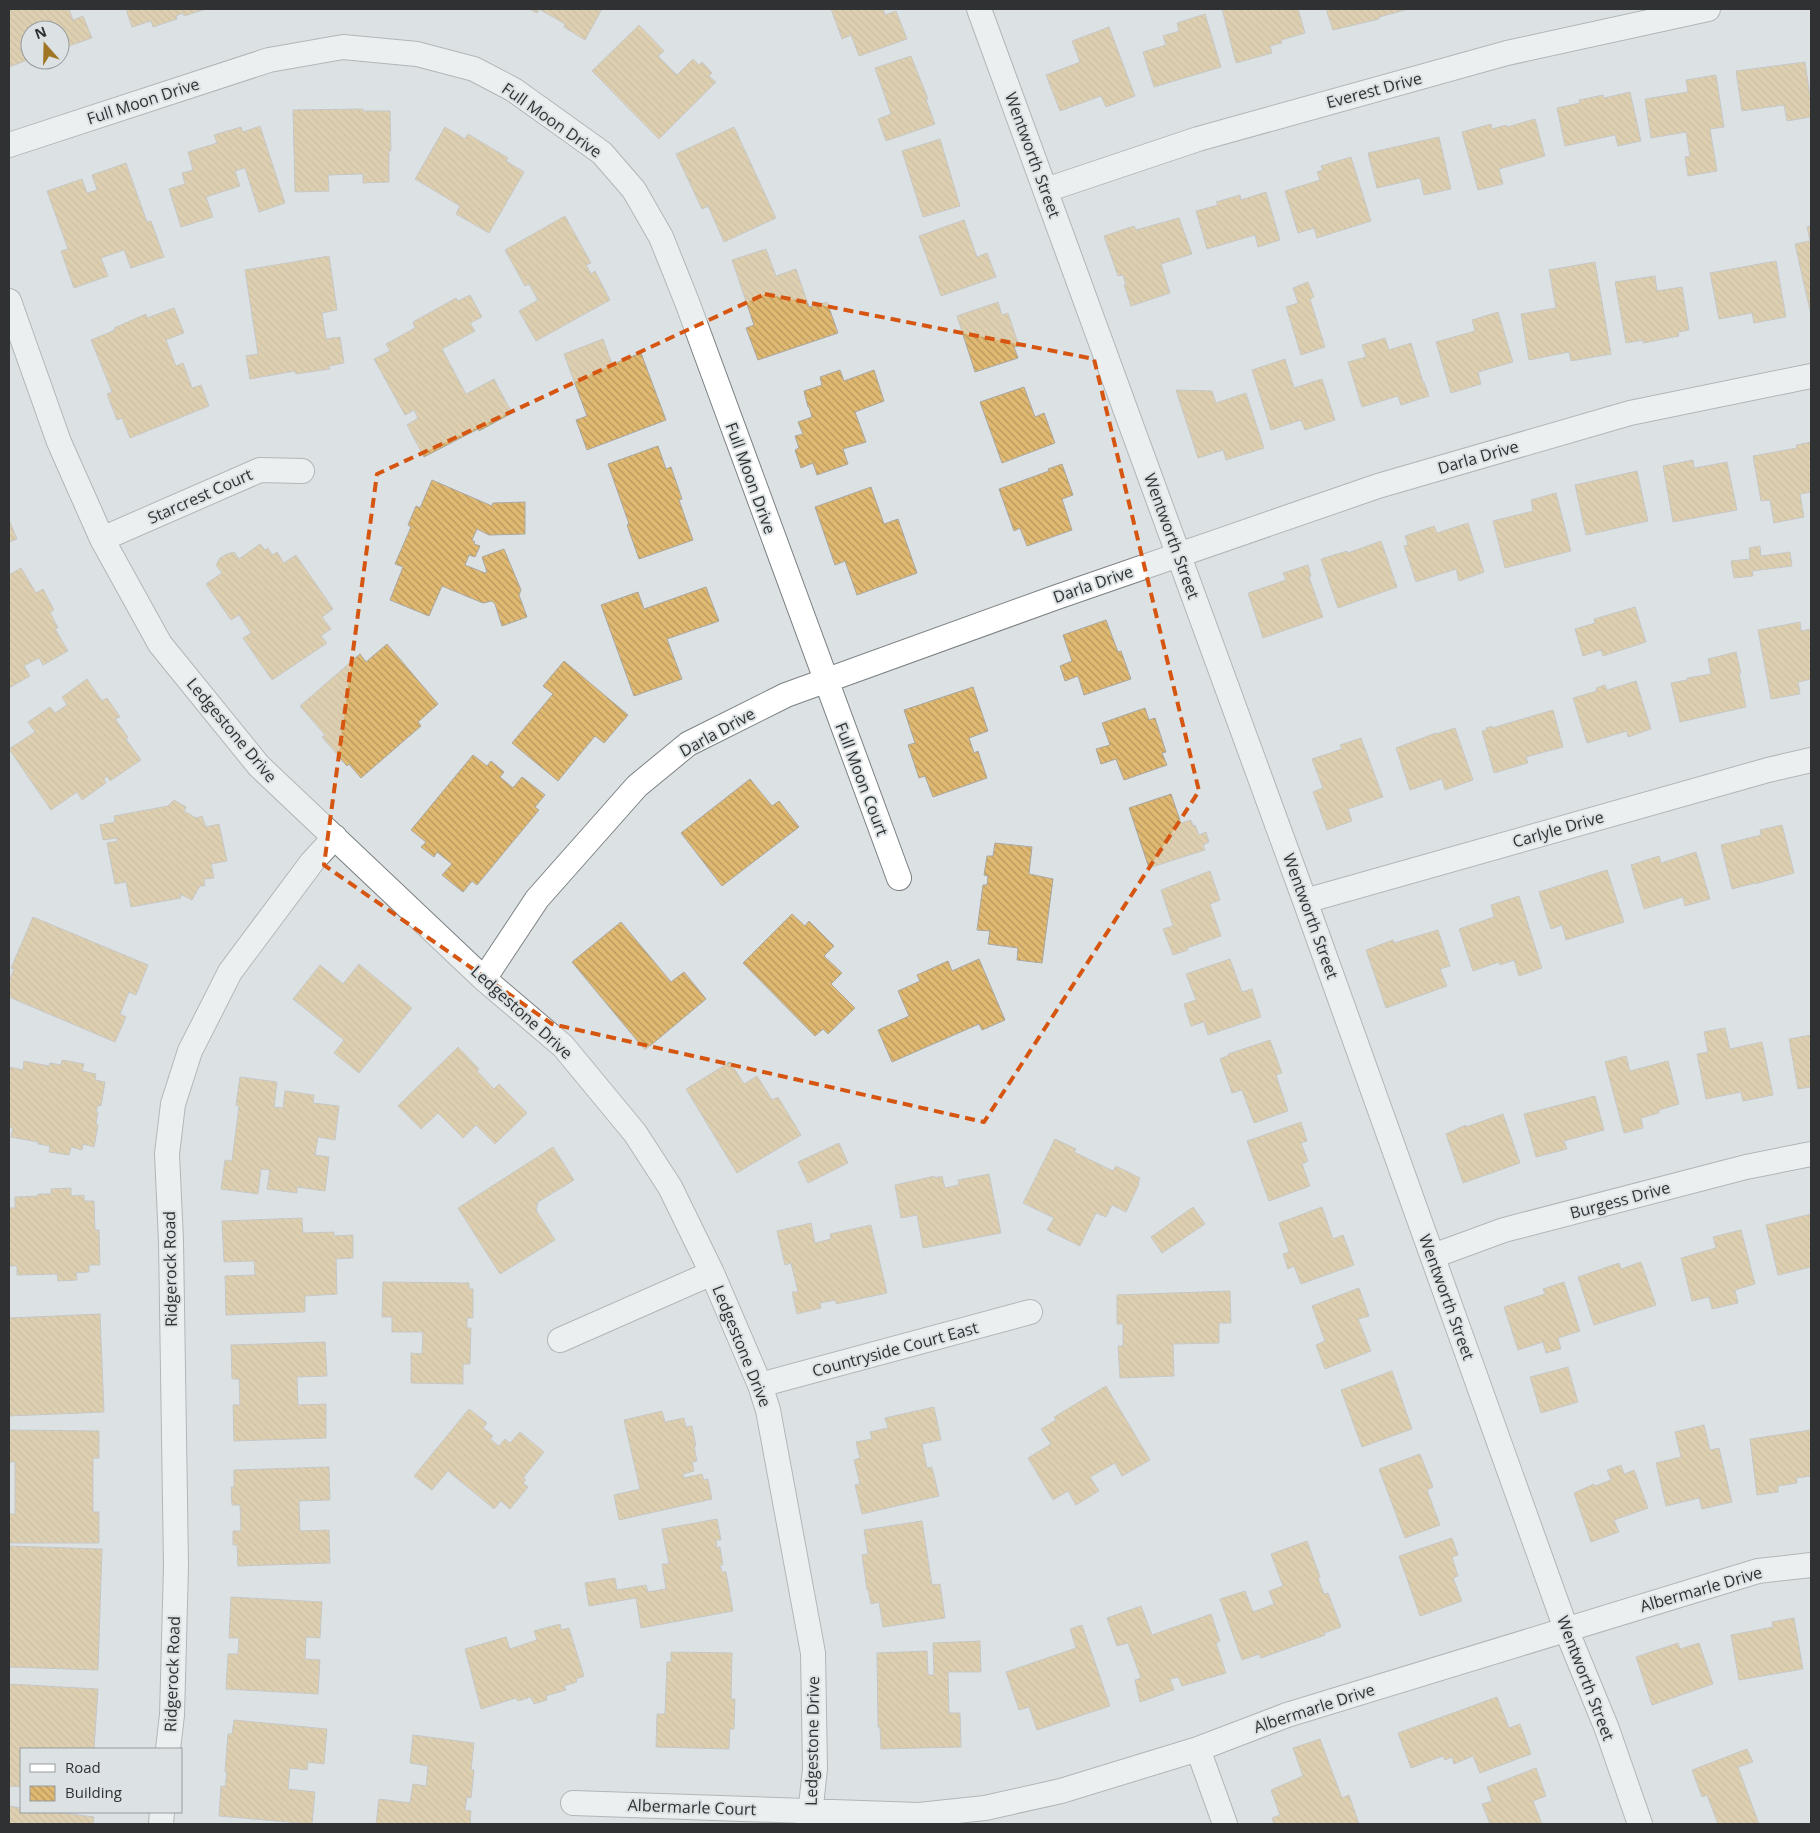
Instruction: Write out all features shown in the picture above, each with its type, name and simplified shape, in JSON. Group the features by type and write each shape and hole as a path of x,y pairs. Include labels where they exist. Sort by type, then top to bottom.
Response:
{"street":[{"name":"Wentworth Street","path":"979,9 1305,901 1566,1629 1607,1729 1640,1824"},
{"name":"Everest Drive","path":"1046,190 1198,139 1479,60 1708,9"},
{"name":"Full Moon Drive","path":"9,145 269,60 343,46 418,54 474,69 514,90 602,153 634,190 661,237 687,302 825,680"},
{"name":"Ledgestone Drive","path":"9,301 59,442 102,540 160,644 259,766 484,978 564,1046 635,1133 670,1187 712,1273 760,1385 768,1410 813,1653 815,1769 810,1818"},
{"name":"Darla Drive","path":"484,978 537,899 637,786 688,744 786,695 1057,597 1378,486 1630,413 1811,376"},
{"name":"Starcrest Court","path":"102,540 260,470 302,471"},
{"name":"Full Moon Court","path":"825,680 899,878"},
{"name":"Carlyle Drive","path":"1305,901 1758,773 1811,760"},
{"name":"Ridgerock Road","path":"168,1748 172,1715 176,1566 171,1241 167,1154 173,1104 190,1051 230,972 312,862 335,837"},
{"name":"Burgess Drive","path":"1433,1256 1504,1230 1746,1168 1811,1154"},
{"path":"560,1340 712,1273"},
{"name":"Countryside Court East","path":"760,1385 1030,1312"},
{"name":"Albermarle Drive","path":"810,1818 919,1816 985,1808 1061,1791 1198,1749 1287,1715 1758,1571 1811,1565"},
{"path":"1198,1749 1225,1824"},
{"name":"Albermarle Court","path":"573,1802 810,1818"}],"highlighted area":[{"path":"765,294 1094,359 1199,791 984,1122 552,1024 324,865 377,474"}],"building":[{"path":"9,9 69,9 73,20 83,16 92,38 70,46 70,20 20,20 20,63 9,67"},
{"path":"126,9 206,9 184,16 183,13 176,16 177,19 153,27 151,21 132,27"},
{"path":"529,9 539,9 537,13"},
{"path":"539,9 602,9 585,40 564,27 565,24"},
{"path":"831,9 883,9 885,15 896,11 907,39 859,56 851,35 842,39"},
{"path":"1222,9 1298,9 1305,33 1281,40 1282,43 1270,46 1272,53 1236,63"},
{"path":"1326,9 1405,10 1379,17 1379,19 1333,30"},
{"path":"1205,14 1221,67 1154,87 1143,52 1166,45 1163,36 1179,31 1177,23"},
{"path":"639,25 664,51 658,56 677,75 693,59 699,65 702,62 712,73 709,76 716,82 659,139 592,71"},
{"path":"1109,27 1135,96 1106,107 1101,96 1060,111 1046,75 1080,62 1072,41"},
{"path":"911,56 928,99 926,100 935,124 886,141 878,119 891,114 875,68"},
{"path":"1805,62 1811,103 1811,117 1787,121 1784,105 1742,111 1736,71"},
{"path":"1716,75 1724,127 1710,129 1717,171 1688,176 1685,157 1690,156 1686,132 1651,138 1645,99 1688,92 1686,80"},
{"path":"1630,92 1641,141 1618,146 1615,135 1565,146 1557,108 1580,103 1579,100 1603,95 1604,98"},
{"path":"363,109 363,111 390,111 391,151 389,151 389,182 363,183 363,174 328,175 329,191 295,192 293,110"},
{"path":"1535,119 1545,156 1499,169 1503,184 1478,190 1462,132 1491,124 1492,129 1506,125 1507,127"},
{"path":"260,126 285,203 259,212 245,168 235,171 240,186 206,197 213,217 181,227 169,189 185,184 182,173 193,170 188,152 217,143 214,135 241,127 243,132"},
{"path":"445,127 465,139 468,134 508,158 506,161 524,172 489,233 456,214 460,206 415,179"},
{"path":"734,127 776,218 724,242 708,206 702,209 676,154"},
{"path":"1439,137 1451,189 1424,195 1420,178 1377,188 1368,153"},
{"path":"940,139 960,206 923,217 902,151"},
{"path":"1351,157 1371,221 1317,238 1314,228 1298,233 1285,191 1320,180 1317,172 1323,170 1321,166"},
{"path":"126,163 147,222 151,221 164,257 131,268 124,250 101,258 108,276 74,288 61,251 68,249 47,191 82,179 87,193 97,190 92,175"},
{"path":"1266,192 1280,240 1258,247 1255,235 1207,249 1196,211 1218,205 1216,202 1240,195 1241,200"},
{"path":"565,216 591,263 586,265 591,274 595,271 610,300 536,341 519,311 538,300 529,284 525,286 505,250"},
{"path":"1179,218 1192,254 1161,264 1170,293 1131,306 1124,285 1126,285 1123,275 1118,276 1104,236 1134,226 1136,230"},
{"path":"964,220 977,257 987,253 996,277 941,296 919,236"},
{"path":"1811,226 1811,315 1795,244 1810,241 1807,227"},
{"path":"766,249 776,276 796,269 809,307 827,302 838,333 758,360 746,328 754,325 732,260"},
{"path":"329,256 337,310 322,313 326,339 340,337 344,363 329,366 330,369 296,374 295,371 250,379 246,356 258,354 245,270"},
{"path":"1776,261 1786,317 1754,323 1752,313 1719,319 1710,273"},
{"path":"1595,262 1611,354 1571,361 1569,352 1529,360 1521,314 1556,308 1549,270"},
{"path":"1655,276 1657,291 1682,287 1689,330 1678,332 1679,336 1643,343 1643,340 1626,343 1615,282"},
{"path":"1308,282 1314,297 1310,299 1325,347 1301,355 1286,307 1298,303 1293,288"},
{"path":"470,295 482,317 470,323 475,331 442,349 466,394 494,379 512,413 424,457 407,425 418,418 414,410 405,415 374,359 390,351 386,344 415,328 413,322 456,298 458,301"},
{"path":"998,302 1002,315 1008,313 1019,346 1014,347 1018,358 975,372 957,316"},
{"path":"174,308 184,333 166,340 176,366 183,363 192,388 201,385 209,406 130,438 122,418 117,420 107,394 112,392 91,340 146,314 147,318"},
{"path":"1498,312 1513,362 1478,372 1481,384 1451,393 1436,342 1475,331 1472,320"},
{"path":"1385,338 1389,350 1411,343 1429,396 1401,405 1398,396 1362,407 1348,362 1366,357 1362,345"},
{"path":"603,339 612,364 641,353 666,420 587,450 576,420 587,416 564,354"},
{"path":"1285,359 1294,388 1322,379 1335,420 1305,430 1301,420 1271,430 1252,370"},
{"path":"840,370 844,381 874,370 884,401 855,412 866,442 843,449 848,464 817,475 813,463 801,468 795,450 799,448 795,436 803,434 798,422 812,417 804,391 822,385 820,377"},
{"path":"1024,387 1035,417 1044,413 1055,443 1002,463 980,402"},
{"path":"1176,390 1212,391 1216,403 1246,393 1264,448 1226,460 1223,450 1198,458"},
{"path":"1811,442 1811,492 1800,494 1804,517 1774,523 1770,500 1761,501 1753,456 1797,448 1796,445"},
{"path":"658,446 666,469 671,467 682,499 679,500 693,540 639,559 608,464"},
{"path":"1693,460 1694,468 1727,462 1737,510 1673,522 1663,466"},
{"path":"1062,464 1073,495 1062,499 1072,530 1027,546 1020,528 1014,531 999,489 1049,471 1048,469"},
{"path":"1637,471 1648,521 1586,535 1575,485"},
{"path":"432,480 492,506 493,503 525,502 525,534 489,535 477,529 472,540 475,542 474,544 480,546 475,557 469,555 465,565 485,573 487,572 482,557 504,549 521,590 519,595 527,617 502,626 495,604 492,601 483,603 442,586 429,616 390,600 403,567 395,564 411,527 408,525 416,506 420,508"},
{"path":"871,487 884,524 898,519 917,573 857,595 845,561 835,565 815,507"},
{"path":"1556,493 1571,551 1505,568 1493,521 1533,511 1531,500"},
{"path":"9,520 17,539 9,542"},
{"path":"1468,523 1484,572 1459,581 1456,569 1416,582 1404,546 1408,545 1405,536 1434,526 1437,533"},
{"path":"1381,541 1397,587 1338,608 1321,559 1347,551 1348,553"},
{"path":"260,544 265,550 268,548 272,555 277,552 284,563 296,555 333,609 322,617 331,629 321,636 327,643 272,680 243,638 251,633 239,615 231,620 206,584 222,573 216,565 220,558 234,552 239,559"},
{"path":"1760,546 1761,556 1790,552 1792,566 1752,571 1753,576 1734,578 1731,561 1750,559 1749,548"},
{"path":"1308,565 1311,576 1309,577 1323,617 1263,638 1248,593 1286,580 1283,573"},
{"path":"21,568 36,593 43,589 54,610 50,612 58,628 55,629 68,651 43,665 39,658 24,666 30,676 9,688 9,575"},
{"path":"706,587 719,621 667,639 682,679 634,696 601,605 638,592 644,609"},
{"path":"1635,607 1646,642 1603,656 1601,650 1583,656 1575,629 1595,623 1594,619"},
{"path":"1106,620 1118,652 1121,651 1131,679 1084,695 1078,676 1065,681 1060,666 1072,661 1063,635"},
{"path":"1800,622 1801,631 1811,629 1811,679 1798,682 1800,694 1771,699 1758,630"},
{"path":"387,644 438,704 418,722 421,726 361,778 349,764 347,766 322,737 325,735 300,706 360,654 366,662"},
{"path":"1736,652 1746,707 1680,722 1671,683 1711,674 1708,659"},
{"path":"564,661 628,715 604,743 595,736 558,781 512,743 553,694 543,686"},
{"path":"87,679 102,701 107,698 120,717 115,719 141,760 110,781 107,776 104,779 106,783 82,800 77,792 51,810 9,749 35,732 28,722 50,707 55,713 67,705 62,697"},
{"path":"1636,681 1651,729 1628,737 1627,731 1587,743 1573,698 1597,691 1596,688 1605,685 1607,690"},
{"path":"973,687 988,731 969,738 974,753 978,751 987,778 933,797 925,776 919,778 908,745 915,743 904,710"},
{"path":"1145,708 1149,720 1155,718 1166,752 1162,753 1167,765 1124,780 1116,759 1101,764 1096,749 1110,745 1102,723"},
{"path":"1553,710 1563,747 1526,757 1528,763 1494,773 1482,731 1492,726 1492,728"},
{"path":"1455,728 1473,780 1445,790 1442,779 1410,790 1396,748"},
{"path":"1361,738 1383,797 1348,809 1352,821 1327,830 1313,792 1323,788 1312,759 1342,749 1340,745"},
{"path":"473,755 487,766 491,761 504,772 500,777 513,788 522,777 545,795 535,807 539,810 477,885 472,881 463,892 442,875 452,864 437,852 434,857 421,847 426,842 411,830"},
{"path":"750,779 772,806 779,801 799,827 722,886 681,833"},
{"path":"1171,794 1181,823 1191,820 1199,835 1206,832 1209,842 1203,845 1205,850 1149,868 1129,808"},
{"path":"174,800 186,807 184,811 196,818 202,816 206,827 219,824 227,861 211,864 214,878 204,879 205,886 200,886 192,900 180,894 181,898 131,907 126,882 115,884 107,843 118,841 117,838 103,840 100,825 115,822 114,816 168,806"},
{"path":"1782,825 1794,873 1732,889 1721,845 1761,835 1760,830"},
{"path":"995,843 1032,847 1029,874 1053,879 1042,963 1017,960 1018,948 988,944 990,931 977,930 983,885 987,885 988,876 984,875 987,856 993,856"},
{"path":"1696,852 1710,899 1685,906 1683,897 1644,909 1631,865 1659,856 1661,863"},
{"path":"1607,870 1624,922 1566,940 1562,925 1551,929 1539,892"},
{"path":"1210,871 1220,900 1210,904 1221,936 1173,955 1163,929 1173,926 1161,890"},
{"path":"1519,896 1542,968 1519,976 1514,960 1500,965 1499,962 1473,971 1459,929 1494,917 1491,905"},
{"path":"792,914 805,926 809,921 834,946 824,956 842,973 831,984 855,1008 828,1034 823,1029 815,1036 743,963"},
{"path":"33,917 148,965 136,995 129,992 120,1014 126,1017 115,1042 9,997 9,981 14,969 11,968"},
{"path":"621,922 671,982 684,972 706,999 645,1050 572,962"},
{"path":"1438,930 1450,966 1440,969 1447,986 1386,1008 1366,950 1393,940 1394,943"},
{"path":"979,959 1005,1020 982,1030 979,1024 892,1062 878,1030 909,1016 898,991 920,981 917,975 948,961 952,971"},
{"path":"1230,959 1242,992 1252,989 1261,1017 1208,1035 1204,1022 1191,1026 1184,1004 1196,1000 1186,974"},
{"path":"359,964 412,1008 359,1073 334,1053 344,1040 293,999 320,965 343,984"},
{"path":"1725,1028 1730,1049 1762,1042 1773,1095 1743,1101 1741,1092 1706,1099 1697,1054 1708,1052 1704,1032"},
{"path":"1811,1035 1811,1087 1798,1089 1789,1039"},
{"path":"1270,1040 1282,1073 1276,1075 1288,1111 1254,1123 1242,1090 1232,1093 1220,1059 1228,1054"},
{"path":"458,1047 479,1069 477,1071 494,1089 499,1084 527,1113 495,1144 476,1125 463,1138 438,1113 421,1129 398,1106"},
{"path":"1626,1056 1630,1071 1668,1061 1679,1104 1659,1110 1659,1113 1641,1118 1643,1128 1624,1133 1605,1062"},
{"path":"62,1060 84,1064 82,1071 96,1074 95,1080 105,1082 101,1106 98,1105 96,1112 98,1112 96,1124 98,1125 94,1147 83,1144 82,1150 71,1147 69,1155 49,1152 50,1146 38,1144 38,1142 11,1137 13,1128 9,1127 9,1067 23,1070 24,1061 49,1066 50,1063 61,1065"},
{"path":"730,1062 744,1084 757,1076 772,1100 778,1097 801,1135 737,1173 686,1089"},
{"path":"240,1077 277,1082 274,1107 283,1108 285,1091 314,1095 313,1103 339,1106 335,1140 318,1137 315,1155 329,1157 325,1191 297,1187 297,1193 267,1189 270,1170 261,1169 258,1194 221,1189 225,1160 232,1161 239,1106 236,1105"},
{"path":"1595,1096 1604,1130 1564,1141 1567,1149 1536,1157 1524,1114"},
{"path":"1503,1114 1520,1163 1463,1183 1446,1134 1466,1125 1466,1127"},
{"path":"1301,1122 1307,1141 1301,1143 1308,1161 1302,1164 1310,1186 1269,1201 1247,1141"},
{"path":"1055,1139 1076,1149 1074,1152 1113,1171 1116,1166 1140,1178 1126,1212 1112,1205 1106,1217 1096,1213 1080,1246 1047,1230 1054,1218 1023,1203"},
{"path":"839,1143 848,1163 808,1183 798,1162"},
{"path":"553,1147 574,1180 538,1202 536,1210 555,1240 500,1274 458,1208"},
{"path":"989,1174 1001,1233 923,1248 917,1215 901,1218 895,1185 942,1176 945,1188 959,1185 958,1180"},
{"path":"71,1188 71,1196 84,1195 84,1201 94,1201 95,1230 99,1230 100,1265 89,1265 89,1272 76,1273 77,1280 58,1281 57,1274 17,1275 17,1266 9,1266 9,1208 15,1208 15,1197 51,1194 51,1189"},
{"path":"1193,1207 1205,1224 1162,1253 1151,1237"},
{"path":"1322,1207 1333,1239 1343,1235 1354,1265 1301,1284 1294,1266 1288,1269 1283,1254 1289,1252 1279,1223"},
{"path":"1811,1214 1811,1267 1778,1275 1766,1225"},
{"path":"302,1218 303,1233 334,1232 334,1236 353,1235 353,1258 336,1259 337,1294 305,1296 305,1312 226,1315 225,1276 255,1275 254,1261 224,1262 222,1221"},
{"path":"811,1223 815,1243 831,1239 830,1234 871,1225 887,1293 836,1304 836,1300 820,1303 821,1308 797,1314 792,1292 798,1292 791,1263 785,1265 777,1231"},
{"path":"1741,1230 1755,1284 1735,1290 1738,1303 1712,1309 1709,1297 1692,1301 1681,1258 1716,1248 1713,1237"},
{"path":"1641,1262 1656,1305 1594,1325 1578,1277 1619,1263 1621,1269"},
{"path":"383,1282 469,1283 469,1289 473,1289 473,1318 467,1318 467,1328 471,1328 470,1364 463,1364 463,1384 411,1383 411,1353 422,1354 423,1332 392,1332 392,1317 382,1317"},
{"path":"1564,1282 1580,1331 1558,1338 1561,1349 1546,1353 1543,1342 1518,1350 1504,1307 1545,1294 1543,1289"},
{"path":"1359,1288 1369,1316 1358,1319 1371,1351 1325,1369 1316,1345 1325,1341 1312,1306"},
{"path":"1230,1291 1231,1323 1219,1323 1219,1343 1173,1344 1174,1376 1120,1378 1118,1346 1123,1346 1123,1324 1117,1324 1117,1295"},
{"path":"100,1314 104,1412 9,1416 9,1318"},
{"path":"325,1342 327,1376 297,1377 298,1405 326,1404 326,1438 234,1441 233,1405 240,1405 239,1379 232,1379 231,1345"},
{"path":"1568,1367 1578,1402 1541,1413 1530,1377"},
{"path":"1392,1371 1412,1429 1362,1447 1341,1390"},
{"path":"1106,1386 1150,1460 1122,1476 1115,1463 1090,1477 1099,1491 1076,1505 1068,1491 1053,1500 1028,1458 1051,1444 1041,1429 1056,1420 1054,1417"},
{"path":"934,1407 941,1440 922,1444 927,1468 932,1467 939,1496 862,1514 855,1485 860,1484 854,1460 860,1458 856,1442 872,1439 870,1432 888,1428 885,1418"},
{"path":"469,1409 487,1423 483,1428 493,1436 490,1439 499,1446 505,1439 510,1443 520,1432 544,1452 523,1478 526,1480 523,1483 528,1487 510,1509 501,1501 494,1509 448,1471 432,1490 414,1476"},
{"path":"662,1411 665,1422 684,1418 686,1427 692,1426 697,1461 692,1462 694,1471 683,1474 684,1478 702,1474 704,1480 708,1479 712,1499 619,1520 614,1495 640,1489 624,1420"},
{"path":"1704,1425 1710,1450 1719,1448 1732,1502 1702,1509 1699,1498 1666,1506 1656,1463 1681,1457 1675,1432"},
{"path":"9,1430 99,1431 99,1458 93,1458 93,1512 99,1512 99,1543 9,1543 9,1514 15,1514 15,1462 9,1462"},
{"path":"1811,1430 1811,1476 1796,1478 1797,1483 1778,1486 1778,1492 1757,1495 1750,1439"},
{"path":"1420,1454 1433,1487 1427,1490 1440,1525 1405,1538 1379,1469"},
{"path":"1621,1465 1624,1474 1634,1470 1648,1508 1614,1520 1619,1532 1591,1542 1574,1493 1594,1484 1595,1486 1611,1480 1607,1470"},
{"path":"329,1467 330,1500 299,1501 300,1531 329,1530 330,1563 238,1566 237,1545 233,1545 233,1531 241,1531 240,1505 232,1505 231,1487 234,1487 234,1470"},
{"path":"717,1519 721,1540 716,1540 717,1548 720,1547 723,1565 720,1565 722,1572 726,1572 733,1611 641,1628 636,1598 589,1606 585,1583 615,1578 617,1590 646,1585 648,1592 666,1589 662,1564 669,1564 662,1529"},
{"path":"922,1521 932,1585 940,1584 945,1618 883,1627 879,1602 871,1604 867,1590 862,1555 868,1554 864,1530"},
{"path":"1452,1538 1458,1555 1452,1557 1458,1576 1453,1578 1462,1601 1420,1616 1399,1556"},
{"path":"1307,1541 1324,1594 1328,1593 1341,1627 1324,1633 1325,1635 1261,1658 1259,1654 1242,1660 1220,1599 1245,1591 1253,1612 1274,1604 1269,1591 1283,1586 1271,1554"},
{"path":"9,1546 102,1549 98,1670 9,1667"},
{"path":"231,1597 322,1602 320,1638 306,1637 305,1659 320,1660 318,1694 226,1689 228,1654 238,1654 239,1638 229,1638"},
{"path":"1141,1606 1152,1635 1211,1614 1220,1641 1216,1643 1226,1673 1182,1686 1178,1677 1170,1679 1174,1690 1140,1702 1135,1680 1141,1678 1128,1643 1117,1646 1107,1618"},
{"path":"1794,1618 1803,1669 1739,1680 1731,1635 1773,1627 1772,1622"},
{"path":"560,1624 561,1630 569,1628 584,1676 576,1679 577,1682 564,1686 566,1690 546,1696 547,1700 534,1704 531,1697 518,1701 516,1698 481,1709 465,1649 506,1637 510,1649 537,1640 534,1631"},
{"path":"1082,1625 1110,1706 1037,1730 1029,1707 1019,1710 1006,1672 1076,1648 1070,1629"},
{"path":"980,1641 981,1672 948,1672 949,1713 960,1713 961,1747 881,1749 880,1727 878,1727 877,1653 927,1651 928,1675 934,1675 933,1643"},
{"path":"1678,1643 1680,1649 1699,1643 1713,1684 1652,1705 1636,1657"},
{"path":"671,1652 732,1653 731,1699 735,1699 734,1729 730,1729 729,1749 656,1747 657,1714 665,1714 667,1662 671,1662"},
{"path":"9,1684 98,1689 94,1748 20,1748 20,1787 9,1786"},
{"path":"1497,1697 1509,1728 1520,1724 1531,1754 1480,1773 1473,1756 1454,1764 1452,1757 1445,1760 1443,1756 1411,1768 1398,1733"},
{"path":"234,1720 327,1729 324,1764 308,1762 307,1770 290,1768 288,1789 315,1792 312,1824 219,1816 221,1786 225,1787 227,1772 225,1772 228,1734 232,1734"},
{"path":"413,1735 474,1743 471,1770 474,1770 471,1798 467,1797 465,1810 471,1811 470,1824 376,1824 379,1799 410,1803 413,1784 426,1786 428,1766 410,1763"},
{"path":"1320,1739 1342,1798 1349,1795 1359,1824 1274,1824 1272,1818 1280,1815 1271,1790 1303,1776 1293,1748"},
{"path":"1747,1749 1753,1762 1738,1767 1759,1824 1718,1824 1707,1795 1702,1797 1692,1770"},
{"path":"1536,1768 1546,1796 1533,1801 1542,1824 1490,1824 1482,1804 1492,1801 1487,1787"},
{"path":"9,1806 20,1808 20,1813 62,1813 94,1817 93,1824 9,1824"}]}
